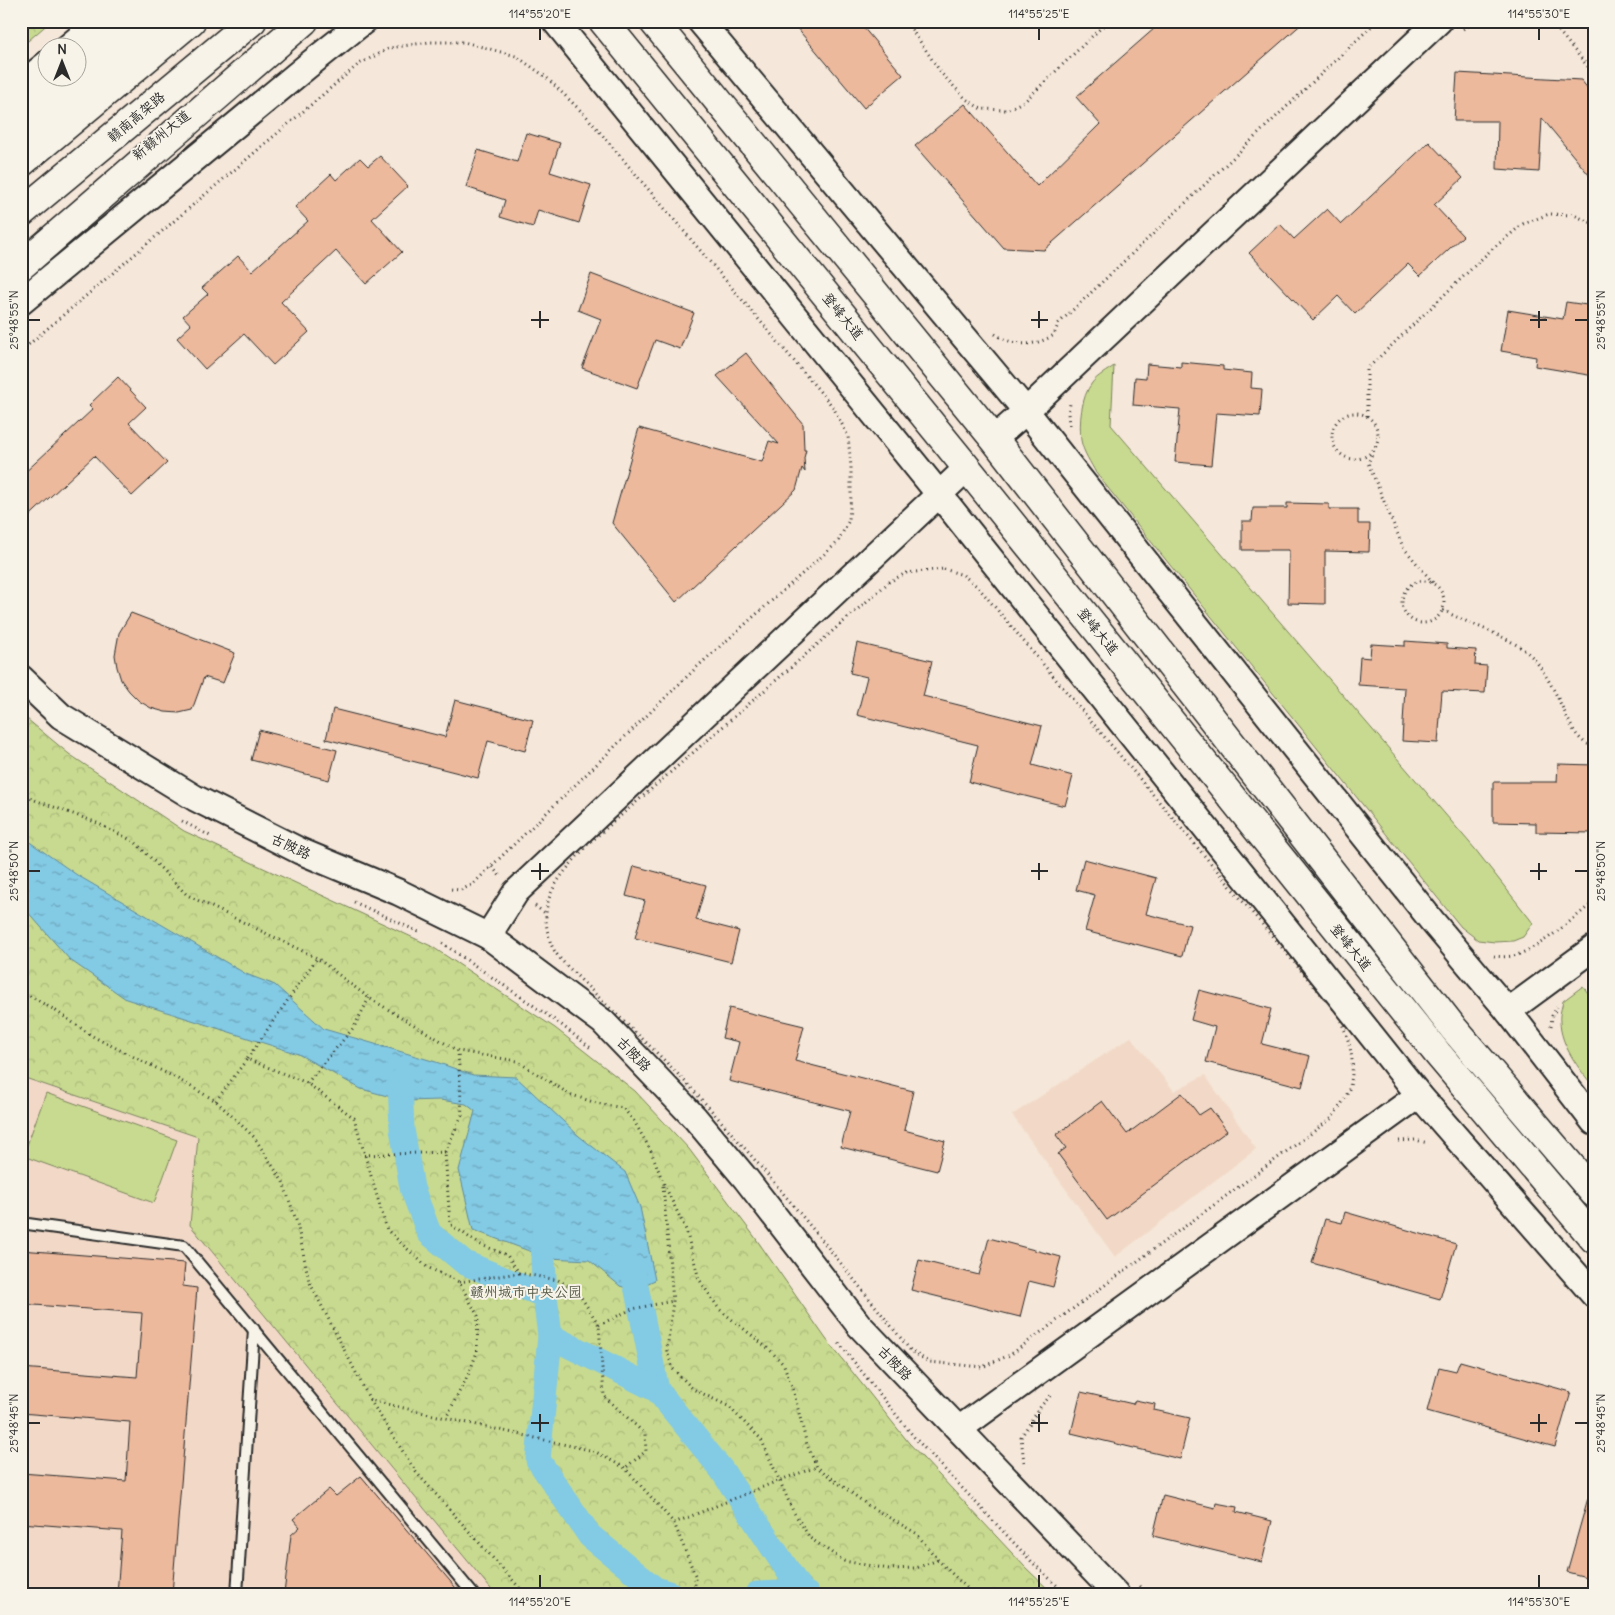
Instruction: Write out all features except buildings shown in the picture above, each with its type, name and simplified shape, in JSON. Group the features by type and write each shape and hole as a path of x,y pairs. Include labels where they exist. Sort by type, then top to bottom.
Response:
{"main road":[{"path":"88,61 141,21"},
{"path":"21,132 155,21"},
{"path":"21,162 191,21"},
{"name":"赣南高架路","path":"21,213 252,21"},
{"path":"21,266 303,21"},
{"name":"新赣州大道","path":"21,248 303,21"},
{"name":"登峰大道","path":"603,21 967,468 1438,1054 1594,1239"},
{"path":"653,21 994,439 1454,1029 1594,1193"},
{"path":"21,112 53,88"}],"street":[{"path":"78,38 98,21"},
{"path":"21,302 364,21"},
{"path":"555,21 939,494 1419,1095 1594,1296"},
{"path":"700,21 1026,411 1432,921 1508,1011 1594,1122"},
{"path":"994,439 1026,411 1438,21"},
{"path":"21,85 38,71"},
{"path":"488,936 516,892 967,468"},
{"name":"古陂路","path":"21,678 60,716 195,798 300,851 398,892 488,936 603,1022 695,1118 746,1179 859,1325 959,1429 1125,1587"},
{"path":"1508,1011 1594,948"},
{"path":"959,1429 1419,1095"}],"lane":[{"path":"21,1223 184,1246 473,1594"},
{"path":"237,1594 254,1329"}],"path":[{"path":"906,21 942,74 966,99 981,109 1007,110 1026,100 1108,21"},
{"path":"992,332 999,337 1020,345 1042,342 1054,335 1058,324 1377,21"},
{"path":"1548,21 1552,23 1594,74"},
{"path":"21,351 359,64 390,48 429,42 464,42 516,56 546,77 587,117 832,407 848,436 851,467 849,520 838,542 698,666 472,885 462,890 447,889"},
{"path":"1367,416 1367,369 1491,250 1523,224 1550,214 1574,215 1594,224"},
{"path":"1376,446 1371,453 1362,458 1352,459 1342,456 1335,449 1331,440 1335,422 1342,416 1350,413 1367,416 1373,422 1377,429 1378,438 1376,446 1368,463 1403,547 1435,584 1443,594 1443,610 1433,622 1425,624 1410,620 1404,614 1402,606 1404,591 1417,581 1435,584"},
{"path":"944,569 963,575 978,587 1337,1013 1350,1048 1352,1066 1348,1092 1332,1118 1010,1355 982,1367 929,1362 910,1351 760,1166 711,1110 664,1060 558,956 550,942 546,922 545,914 550,895 558,878 587,845 889,582 906,573 944,569"},
{"path":"1443,610 1461,620 1486,629 1516,645 1533,658 1549,681 1572,729 1584,742 1594,746"},
{"path":"21,795 95,822 135,842 188,895 317,958 369,998 458,1051 517,1061 569,1094 622,1108 634,1121 651,1151 663,1182 686,1230 699,1278 709,1294 719,1309 770,1350 784,1365 794,1392 807,1444 817,1467 869,1506 916,1533 938,1560 973,1594"},
{"path":"180,820 214,838"},
{"path":"353,902 423,934"},
{"path":"440,942 558,1023 595,1051"},
{"path":"216,1101 317,958"},
{"path":"21,992 53,1009 94,1037 176,1078 216,1101 254,1138 284,1182 297,1223 309,1281 370,1400 416,1472 525,1594"},
{"path":"307,1083 354,1028 369,998"},
{"path":"458,1051 462,1115 445,1152 450,1224 479,1244 507,1256 519,1272"},
{"path":"247,1059 307,1083 354,1118 387,1230 427,1267 459,1282 519,1272 558,1280 577,1291 599,1325 604,1396 645,1434 646,1450 625,1468"},
{"path":"1394,1142 1415,1140 1433,1144"},
{"path":"364,1155 445,1152"},
{"path":"663,1182 673,1301 667,1351 672,1369 693,1389 728,1406 761,1439 793,1511 810,1538 844,1561 889,1569 916,1568 938,1560"},
{"path":"446,1418 470,1371 477,1352 478,1316 459,1282"},
{"path":"599,1325 632,1309 673,1301"},
{"path":"836,1339 914,1437 1032,1562 1066,1594"},
{"path":"1025,1465 1021,1437 1041,1406 1053,1393"},
{"path":"370,1400 594,1450 625,1468 674,1523 695,1575 695,1594"},
{"path":"674,1523 817,1467"},
{"path":"1125,1587 1148,1594"}],"shaded area":[{"path":"1131,1037 1174,1091 1205,1075 1256,1149 1115,1257 1012,1115"},
{"path":"21,1074 25,1078 198,1137 190,1225 495,1594 21,1594"}],"green space":[{"path":"21,21 51,21 21,47"},
{"path":"1114,366 1111,425 1475,849 1533,923 1523,937 1513,941 1495,942 1478,940 1461,927 1096,473 1085,453 1081,440 1082,410 1085,395 1092,383"},
{"name":"赣州城市中央公园","path":"21,714 69,754 184,831 431,946 555,1028 635,1091 689,1149 754,1236 826,1339 909,1443 1025,1567 1053,1594 495,1594 190,1225 198,1137 25,1078 21,1074"},
{"path":"1583,986 1594,1002 1594,1087 1571,1056 1561,1030 1560,1016 1563,1001"},
{"path":"46,1093 177,1140 154,1203 23,1156"}],"water":[{"path":"21,836 77,875 246,974 275,985 324,1029 436,1062 473,1075 516,1077 579,1136 625,1172 640,1207 655,1280 633,1290 620,1286 589,1260 548,1258 473,1230 459,1170 475,1111 466,1104 440,1100 406,1101 361,1089 298,1054 126,999 70,960 21,906"}],"waterway":[{"path":"400,1082 402,1129 412,1188 429,1233 465,1263 545,1296"},
{"path":"545,1223 543,1260 550,1336 538,1460 590,1536 655,1589 671,1594"},
{"path":"619,1260 634,1276 657,1390"},
{"path":"550,1336 657,1390 721,1469 802,1592"},
{"path":"757,1594 802,1592 807,1594"}]}
